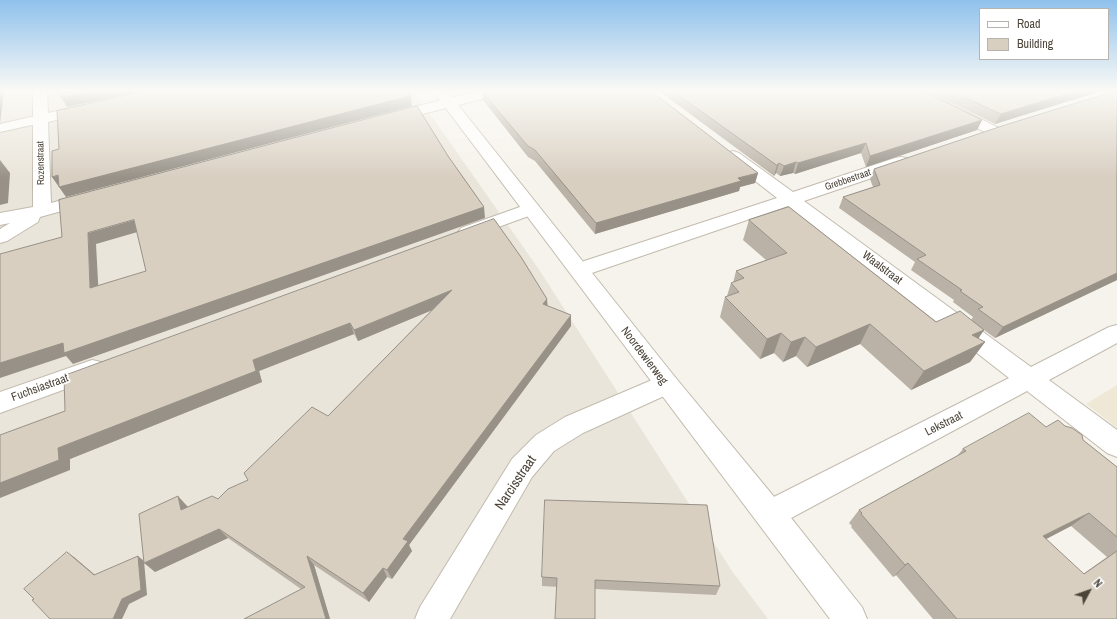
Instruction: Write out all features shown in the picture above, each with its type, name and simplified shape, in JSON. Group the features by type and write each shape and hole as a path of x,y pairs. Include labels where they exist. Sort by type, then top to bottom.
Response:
{"street":[{"path":"0,128 36,120"},
{"name":"Rozenstraat","path":"40,120 42,211"},
{"name":"Noordewierweg","path":"462,120 666,384 770,514 850,619"},
{"path":"971,139 1001,129 980,120"},
{"name":"Waalstraat","path":"721,147 1117,445"},
{"name":"Grebbestraat","path":"579,270 919,157"},
{"path":"0,219 42,211 104,194"},
{"path":"449,239 531,209"},
{"path":"0,237 42,211"},
{"name":"Lekstraat","path":"770,514 1117,333"},
{"name":"Fuchsiastraat","path":"0,403 112,362"},
{"name":"Narcisstraat","path":"432,619 522,468 545,443 574,425 666,384"}],"shaded area":[{"path":"0,120 434,120 540,271 732,571 768,619 0,619"},
{"path":"1117,385 1117,428 1086,404"}],"building":[{"path":"57,120 318,120 59,187 58,175 52,177 52,151 59,149"},
{"path":"364,120 426,120 448,156 484,207 64,353 63,343 0,363 0,254 62,237 59,200","holes":["134,220 146,271 90,288 88,233"]},
{"path":"506,120 689,120 758,173 738,178 741,181 596,223 535,150 528,146"},
{"path":"714,120 982,120 870,156 866,143 798,163 796,162 784,166 779,163 777,165"},
{"path":"1022,120 1117,120 1117,273 1003,327 978,309 983,307 960,291 962,290 917,259 926,255 843,197 880,185 874,169"},
{"path":"789,207 936,322 960,311 984,330 972,335 985,342 924,371 870,324 816,347 805,337 791,342 781,333 767,339 725,297 739,292 731,283 744,278 736,271 787,253 749,220"},
{"path":"494,219 521,257 547,299 543,304 571,315 403,539 408,541 387,570 383,568 363,593 307,556 326,619 244,619 305,587 219,529 144,563 139,514 178,496 181,510 212,496 218,499 228,489 248,480 244,473 312,407 328,416 452,290 354,330 350,323 253,360 256,371 58,448 59,460 0,483 0,435 65,411 64,376"},
{"path":"1029,413 1046,427 1058,420 1065,426 1072,428 1082,435 1083,440 1117,467 1117,537 1089,513 1043,536 1084,574 1117,551 1117,619 957,619 908,563 905,565 859,510 966,451 963,449"},
{"path":"545,500 707,505 720,586 595,580 595,619 555,619 557,578 542,577"},
{"path":"67,552 94,575 138,556 141,590 122,599 113,619 50,619 24,589"}]}
